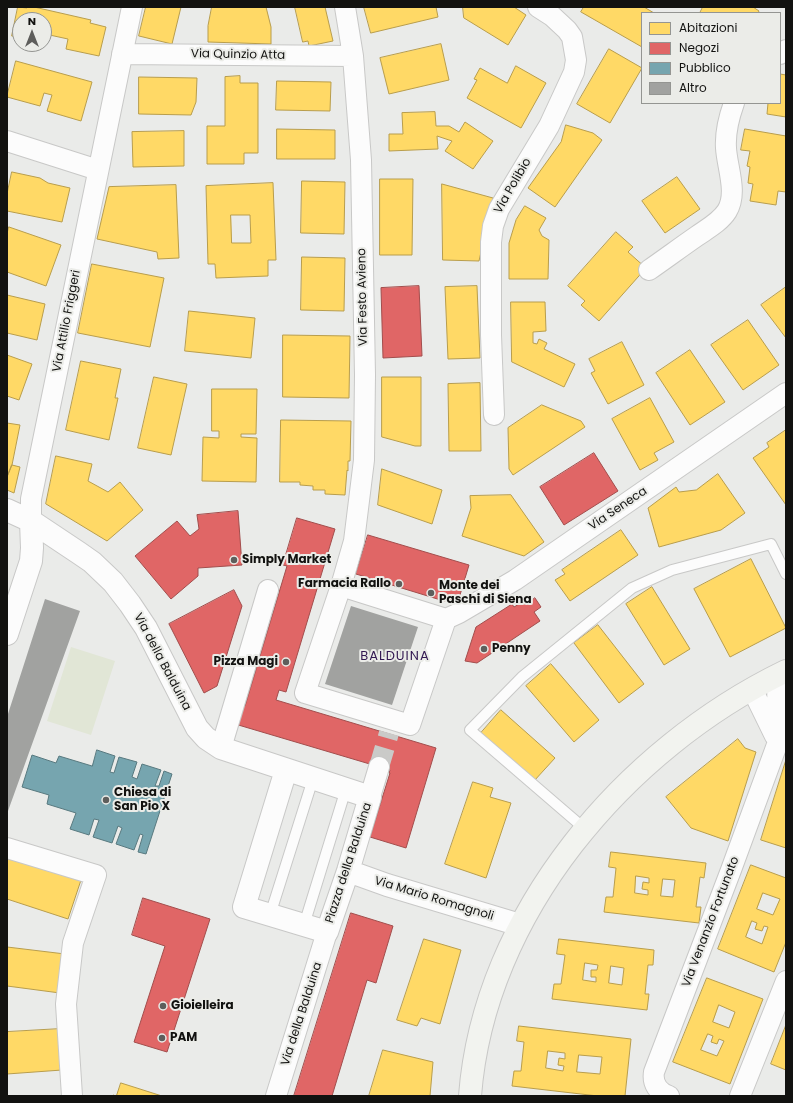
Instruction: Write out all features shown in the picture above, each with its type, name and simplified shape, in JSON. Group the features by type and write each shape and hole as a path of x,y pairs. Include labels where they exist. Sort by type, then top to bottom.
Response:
{"main road":[{"path":"470,1096 475,1052 482,1021 494,982 520,925 545,883 566,852 585,829 630,781 665,750 703,721 752,689 782,673"}],"street":[{"name":"Via Attilio Friggeri","path":"7,634 31,561 33,492 132,7"},
{"name":"Via Festo Avieno","path":"345,7 353,56 361,160 365,449 354,541 341,586 305,693 391,727 410,725 446,619"},
{"name":"Via Polibio","path":"494,415 491,335 491,242 493,226 499,209 549,126 574,72 576,60 572,37 567,30 552,16 538,7"},
{"name":"Via Quinzio Atta","path":"122,54 353,56"},
{"path":"649,270 718,221 728,209 731,199 731,189 726,156 726,139 728,122 734,104"},
{"path":"7,141 98,170"},
{"name":"Via Seneca","path":"446,619 515,580 786,393"},
{"name":"Via della Balduina","path":"7,510 31,521 92,562 121,592 153,641 197,728 206,738 221,748 286,770"},
{"path":"341,586 446,619"},
{"path":"221,748 268,590"},
{"name":"Via Venanzio Fortunato","path":"666,1096 654,1084 654,1072 734,863 778,742 782,673"},
{"path":"752,689 778,742"},
{"path":"370,797 379,767"},
{"name":"Piazza della Balduina","path":"286,770 313,779 370,797 348,871 327,932 244,907 286,770"},
{"path":"7,848 96,875 73,943 66,1004 72,1096"},
{"name":"Via Mario Romagnoli","path":"348,871 520,925"},
{"name":"Via della Balduina","path":"276,1096 327,932"},
{"path":"740,1096 786,981"}],"lane":[{"path":"585,829 470,730 522,677 632,588 672,570 771,544 786,574"},
{"path":"270,916 313,779"},
{"path":"304,925 346,790"}],"green space":[{"path":"71,647 115,661 91,735 47,721"}],"building: Abitazioni":[{"path":"18,7 34,7 91,20 90,23 106,27 99,56 66,49 68,39 52,36 52,12 17,12"},
{"path":"146,7 181,7 172,44 139,36"},
{"path":"212,7 266,7 271,27 271,44 208,42 208,26"},
{"path":"295,7 325,7 333,41 309,46 308,41 303,42"},
{"path":"364,7 436,7 438,17 371,33"},
{"path":"463,7 514,7 526,15 508,45 464,18"},
{"path":"584,7 644,7 652,12 641,12 641,46 581,12"},
{"path":"703,7 753,7 759,11 758,12 700,12"},
{"path":"441,44 449,80 389,94 380,58"},
{"path":"609,49 641,67 610,123 577,104"},
{"path":"16,61 92,82 81,121 47,111 52,95 44,93 40,106 7,97"},
{"path":"516,66 546,83 521,128 467,98 477,80 474,79 480,68 507,83"},
{"path":"781,74 786,75 786,117 767,114 768,104 781,104"},
{"path":"240,76 240,83 258,83 258,153 244,153 244,164 207,164 207,126 225,126 225,77"},
{"path":"139,77 197,78 196,102 191,115 139,114"},
{"path":"277,81 331,82 330,111 276,110"},
{"path":"435,112 436,126 449,126 459,132 465,122 493,141 473,169 445,151 452,141 437,136 438,149 389,151 389,134 403,134 402,113"},
{"path":"566,125 593,133 602,140 555,207 528,188 561,142"},
{"path":"277,129 335,130 335,159 277,159"},
{"path":"745,129 786,136 786,192 778,191 776,205 750,201 753,184 748,183 750,167 747,166 750,151 741,150"},
{"path":"184,131 184,166 133,167 132,132"},
{"path":"12,172 40,178 48,183 70,188 62,222 7,211 7,194"},
{"path":"677,177 700,209 665,233 642,201"},
{"path":"380,179 413,179 412,255 380,255"},
{"path":"302,181 345,182 344,234 301,233"},
{"path":"273,183 276,260 268,260 268,276 216,278 215,264 208,264 206,186","holes":["231,215 250,215 251,243 232,243"]},
{"path":"442,184 493,198 479,261 443,260"},
{"path":"176,185 179,258 158,259 157,252 97,239 109,187"},
{"path":"525,206 546,218 539,230 542,236 549,240 548,279 509,279 509,243 516,220"},
{"path":"9,227 61,245 46,286 7,272 7,234"},
{"path":"616,232 633,247 628,252 646,268 599,321 581,305 585,301 568,286"},
{"path":"302,257 345,258 344,311 301,310"},
{"path":"92,264 164,278 150,347 78,333"},
{"path":"477,286 480,358 448,359 445,287"},
{"path":"786,287 786,338 761,305"},
{"path":"7,295 45,304 37,340 7,333"},
{"path":"511,302 545,302 546,331 533,332 533,343 537,344 539,339 547,343 544,349 575,364 564,387 512,362"},
{"path":"189,311 255,318 251,358 185,351"},
{"path":"748,320 779,365 743,390 711,345"},
{"path":"283,335 350,336 349,398 283,397"},
{"path":"622,342 644,385 608,404 591,373 595,371 589,359"},
{"path":"690,350 725,402 690,425 656,373"},
{"path":"7,355 32,364 19,400 7,396"},
{"path":"81,361 121,369 115,398 118,398 109,440 66,430"},
{"path":"154,377 187,384 171,455 138,448"},
{"path":"382,377 421,377 421,446 415,446 382,437"},
{"path":"480,383 481,451 449,451 448,384"},
{"path":"212,389 257,389 256,434 241,434 241,437 257,438 256,482 202,481 203,437 219,438 219,431 212,431"},
{"path":"650,398 674,442 654,453 658,460 640,470 612,419"},
{"path":"542,405 581,421 585,427 513,475 509,469 508,428"},
{"path":"281,420 351,421 350,461 348,461 345,495 325,494 325,490 313,490 313,486 300,485 300,482 280,482"},
{"path":"7,423 20,425 12,465 7,477"},
{"path":"786,430 786,505 753,458 769,447 767,443"},
{"path":"56,456 92,464 88,481 108,492 120,482 143,510 107,541 46,504"},
{"path":"12,465 20,467 14,493 7,490 7,477"},
{"path":"382,469 442,490 432,524 378,505"},
{"path":"718,474 745,513 721,530 659,547 648,508 676,487 679,492 696,490"},
{"path":"511,495 544,542 524,556 462,536 471,508 470,496"},
{"path":"621,530 638,555 570,601 555,580 565,574 562,570"},
{"path":"751,559 786,628 730,657 694,589"},
{"path":"652,587 690,649 664,665 626,604"},
{"path":"598,625 644,684 619,703 574,643"},
{"path":"551,664 599,720 574,742 526,686"},
{"path":"501,710 555,758 534,781 481,733"},
{"path":"738,739 745,748 756,752 728,841 691,828 666,797"},
{"path":"786,760 786,848 761,840"},
{"path":"473,782 493,788 490,797 511,803 486,878 445,864"},
{"path":"611,852 706,863 704,878 700,877 696,907 701,907 699,923 604,912 606,897 613,897 616,868 609,867","holes":["636,876 649,878 649,883 643,882 642,889 648,890 648,895 635,893","663,879 675,880 673,897 661,896"]},
{"path":"7,855 81,880 68,919 7,899"},
{"path":"751,865 786,878 786,942 774,972 718,949","holes":["763,893 780,899 773,915 757,909","752,921 757,923 755,929 762,931 764,926 768,927 762,944 746,937"]},
{"path":"424,939 461,950 440,1024 421,1018 417,1026 397,1020"},
{"path":"559,939 654,950 653,965 648,965 645,994 649,994 647,1010 552,999 554,984 561,984 565,955 557,954","holes":["585,963 598,965 597,970 591,970 591,977 596,977 596,982 583,980","611,966 624,968 622,985 609,983"]},
{"path":"7,947 65,954 60,993 7,986"},
{"path":"707,978 763,999 730,1084 673,1062","holes":["719,1005 735,1012 729,1028 713,1022","708,1034 713,1036 711,1042 717,1044 719,1039 724,1041 717,1056 701,1050"]},
{"path":"786,1025 786,1070 771,1064"},
{"path":"519,1026 631,1039 625,1096 598,1096 512,1086 514,1071 521,1071 524,1042 517,1041","holes":["548,1051 565,1053 565,1059 559,1058 558,1065 564,1066 563,1071 546,1068","579,1055 602,1057 600,1074 577,1072"]},
{"path":"60,1029 62,1070 7,1074 7,1032"},
{"path":"383,1050 433,1062 430,1096 369,1096"},
{"path":"121,1083 162,1096 116,1096"}],"building: Negozi":[{"path":"419,286 422,356 383,358 381,288"},
{"path":"594,453 618,491 564,525 540,487"},
{"path":"238,511 242,565 198,568 198,576 171,599 135,556 177,521 190,536 199,529 197,515"},
{"path":"297,518 335,529 286,692 279,690 276,700 436,748 406,848 370,837 390,770 235,724 240,705 245,706 287,566 283,565"},
{"path":"368,535 469,565 457,605 356,574"},
{"path":"234,590 242,606 217,686 204,693 169,624"},
{"path":"535,598 541,607 534,612 540,621 477,663 465,661 476,627 512,604 514,607 526,600 528,603"},
{"name":"Gioielleira","path":"143,898 210,919 167,1052 134,1042 165,946 132,935"},
{"path":"351,913 393,926 376,983 367,980 332,1096 294,1096"}],"building: Pubblico":[{"name":"Chiesa di San Pio X","path":"97,750 115,756 110,772 114,773 119,757 137,762 132,777 137,779 142,764 161,770 155,786 159,786 164,771 172,774 146,854 138,852 143,835 140,834 134,850 116,844 122,828 118,826 112,843 93,837 99,820 94,819 89,835 70,829 76,813 47,804 49,795 22,787 32,755 56,763 59,756 92,766"}],"building: Altro":[{"path":"45,599 80,611 8,811 7,717"},
{"path":"351,606 418,627 392,705 325,684"}],"tunnel":[{"path":"379,767 389,733"}],"place":[{"name":"Simply Market","path":"234,560"},
{"name":"Farmacia Rallo","path":"399,584"},
{"name":"Monte dei Paschi di Siena","path":"431,593"},
{"name":"Penny","path":"484,649"},
{"name":"Pizza Magi","path":"286,662"},
{"name":"Chiesa di San Pio X","path":"106,800"},
{"name":"Gioielleira","path":"163,1006"},
{"name":"PAM","path":"162,1038"}],"district":[{"name":"BALDUINA","path":"395,657"}]}
